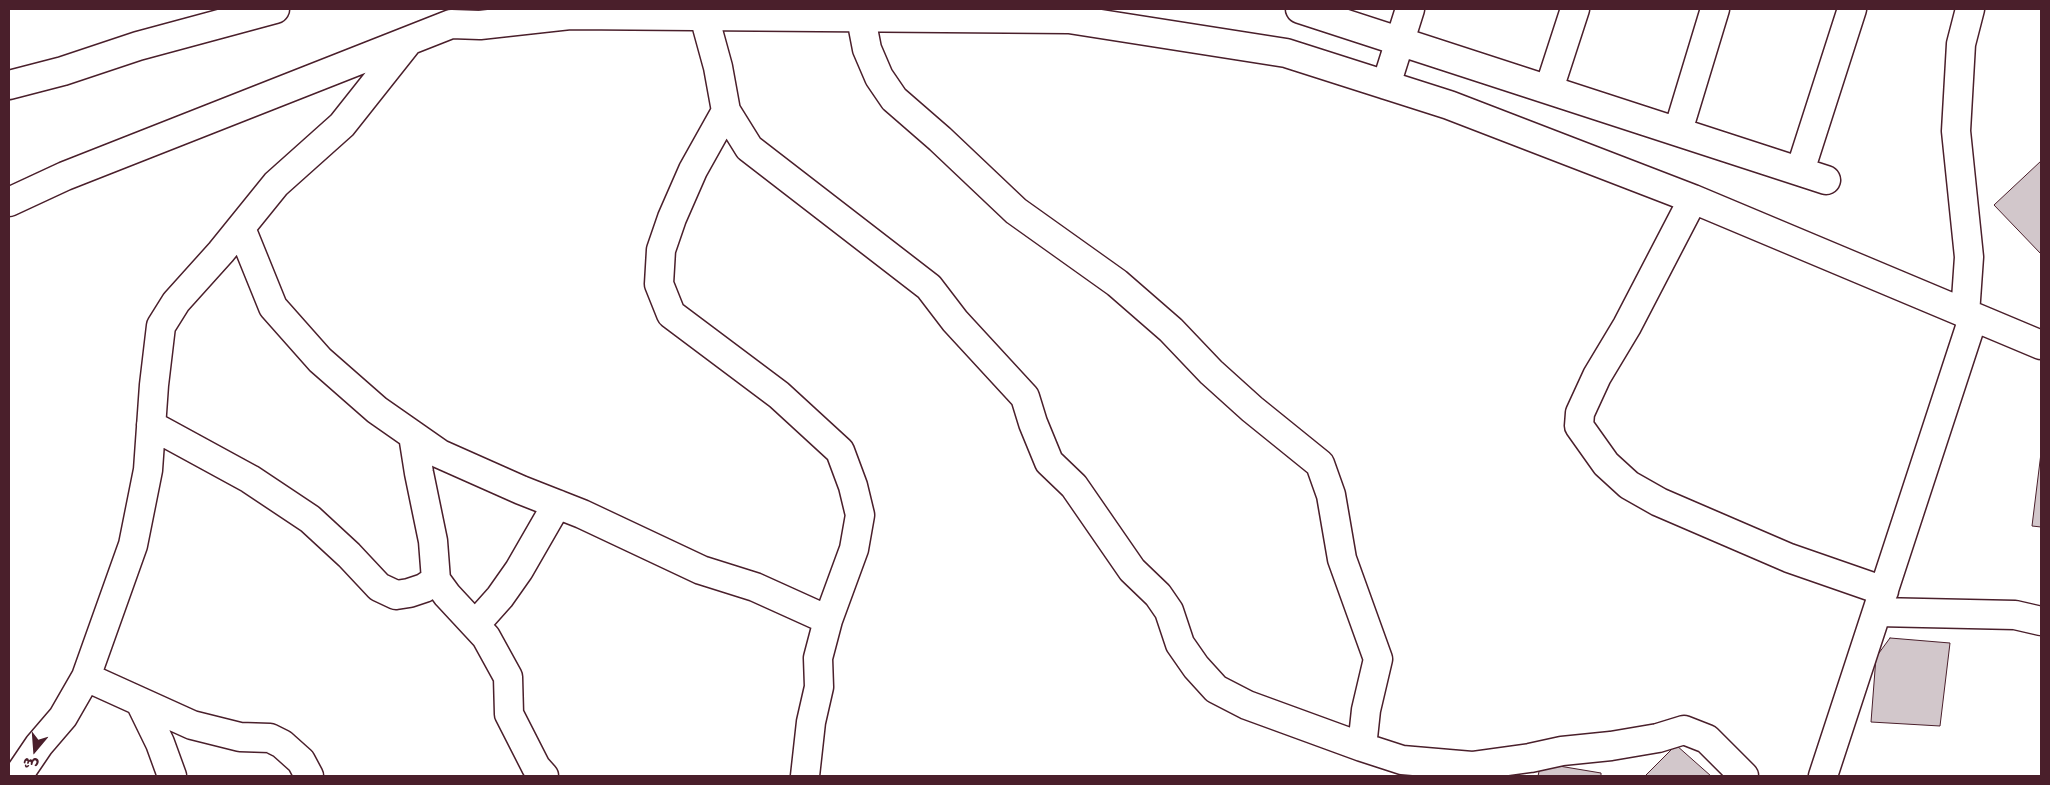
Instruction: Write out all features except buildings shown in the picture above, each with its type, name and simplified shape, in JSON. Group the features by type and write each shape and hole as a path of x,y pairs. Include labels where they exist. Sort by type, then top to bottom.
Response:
{"street":[{"path":"9,85 63,71 138,46 275,9"},
{"path":"1300,9 1826,180"},
{"path":"1386,85 1410,9"},
{"path":"1549,89 1575,9"},
{"path":"1678,131 1715,9"},
{"path":"1800,171 1852,9"},
{"path":"1824,776 1881,602 1969,316 1969,257 1956,132 1961,44 1970,9"},
{"path":"9,202 65,176 408,41 453,16 480,25 565,12 861,18 1043,14 1286,53 1481,116 1693,199 2041,345"},
{"path":"704,16 718,67 726,111 749,148 929,288 955,321 1026,397 1033,422 1049,462 1074,486 1132,570 1158,595 1169,611 1180,644 1196,667 1216,689 1247,705 1402,760 1472,766 1530,758 1562,751 1611,746 1658,738 1684,730 1707,739 1744,776"},
{"path":"861,18 867,49 879,77 894,99 940,139 1016,211 1117,283 1171,330 1252,409 1320,464 1331,495 1342,559 1378,659 1366,710 1362,747"},
{"path":"18,776 39,745 63,717 86,677 133,545 148,470 161,326 176,302 241,228 276,184 342,125 408,41"},
{"path":"726,111 693,170 672,218 661,250 659,284 672,314 779,395 840,451 853,486 860,515 854,549 828,620 818,658 819,687 811,722 805,776"},
{"path":"1693,199 1627,326 1597,376 1580,413 1579,426 1606,464 1629,485 1659,502 1789,558 1881,602 2015,615 2041,621"},
{"path":"241,228 273,307 320,360 377,410 440,454 521,490 582,514 701,570 755,587 828,620"},
{"path":"151,425 250,479 310,519 349,555 379,587 396,595 424,588 436,580"},
{"path":"413,435 433,541 436,580 447,595 486,637 508,677 509,714 536,767 544,776"},
{"path":"475,625 500,598 557,504"},
{"path":"86,677 192,725 240,737 270,738 282,744 301,760 309,776"},
{"path":"140,702 160,743 172,776"}]}
